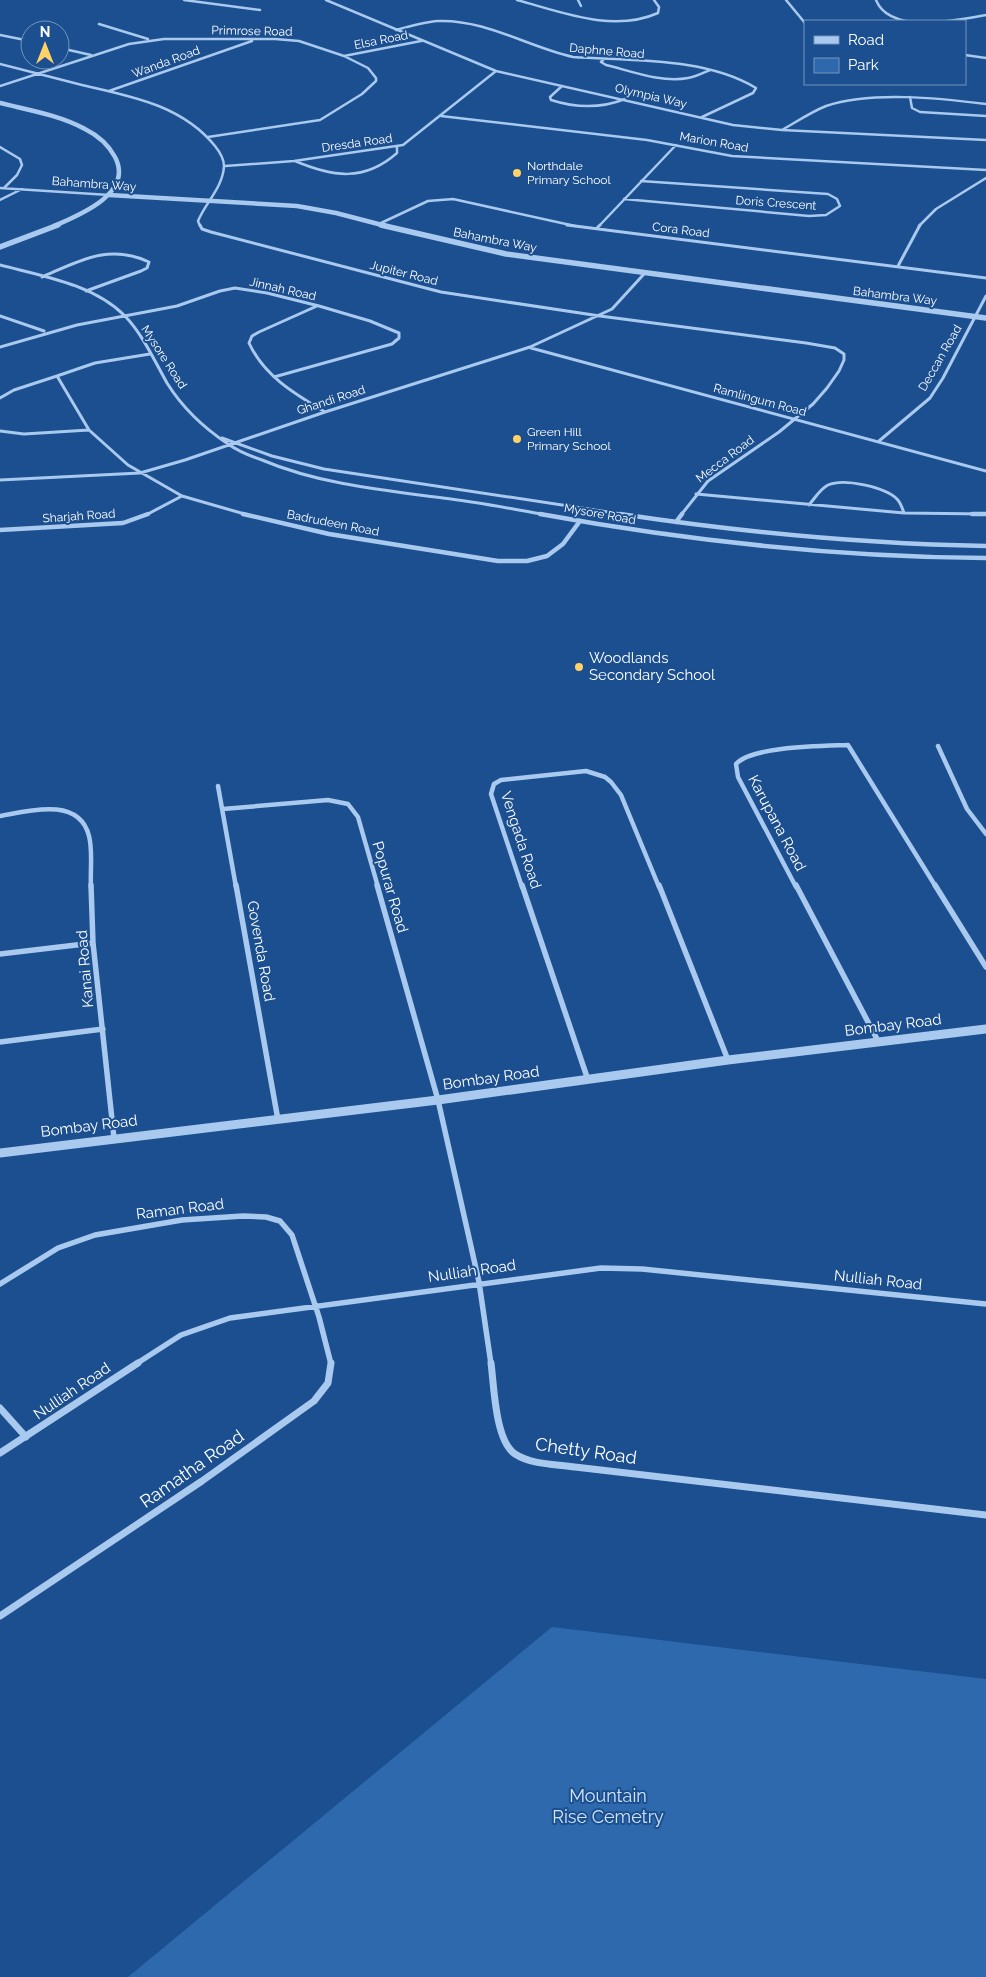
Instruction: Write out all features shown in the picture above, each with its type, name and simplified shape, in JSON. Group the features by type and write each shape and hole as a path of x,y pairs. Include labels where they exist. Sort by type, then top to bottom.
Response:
{"street":[{"path":"185,0 260,10"},
{"name":"Olympia Way","path":"326,0 496,71 745,127 986,140"},
{"path":"517,0 593,18 625,22 641,20 658,13 659,7 654,0"},
{"path":"578,0 581,6"},
{"path":"786,0 804,22"},
{"path":"876,0 884,13 891,17 906,20"},
{"path":"951,20 986,15"},
{"name":"Daphne Road","path":"395,30 433,21 457,21 491,30 554,53 603,60 711,70 754,86 756,90 701,117"},
{"path":"99,24 149,39"},
{"path":"0,35 20,39"},
{"name":"Primrose Road","path":"0,86 149,39 299,41 344,56 374,73 376,81 327,117 301,124 208,137"},
{"name":"Wanda Road","path":"108,92 257,39"},
{"name":"Elsa Road","path":"344,56 422,41"},
{"path":"70,51 91,56"},
{"path":"966,54 986,58"},
{"path":"603,60 600,62 606,65 669,78 689,78 711,70"},
{"path":"0,64 134,98 175,113 189,121 208,137 221,155 225,166"},
{"name":"Dresda Road","path":"225,166 294,161 397,147 406,143 496,71"},
{"path":"562,86 550,97 551,100 599,106 611,105 625,99"},
{"path":"910,97 912,108 920,112 986,116"},
{"path":"782,130 836,102 862,98 936,97 986,104"},
{"path":"0,103 76,124 104,142 116,159 119,172 115,186 109,195 84,212 0,247"},
{"name":"Marion Road","path":"441,116 647,140 723,155 753,158 986,170"},
{"path":"597,228 676,145"},
{"path":"0,147 20,159 22,165 17,175 2,188"},
{"path":"294,161 332,174 353,174 385,164 397,154 397,147"},
{"name":"Jupiter Road","path":"225,166 218,189 198,221 202,229 211,232 441,292 600,316 806,342 841,351 845,357 844,362 830,386 818,401 794,420"},
{"path":"898,266 923,220 941,205 986,178"},
{"name":"Doris Crescent","path":"624,199 809,216 826,215 840,206 837,199 828,194 641,181"},
{"name":"Bahambra Way","path":"2,188 297,206 498,252 644,274 986,318"},
{"path":"0,200 23,189"},
{"name":"Cora Road","path":"381,224 428,201 445,199 465,201 549,222 986,278"},
{"path":"42,277 102,253 128,254 149,262 147,268 141,271 86,291"},
{"name":"Mysore Road","path":"0,265 86,291 124,315 174,394 186,409 227,444 259,460 325,479 698,538 834,553 908,558 986,558"},
{"name":"Ghandi Road","path":"0,480 140,473 530,347 612,310 644,274"},
{"name":"Jinnah Road","path":"0,347 46,332 185,304 223,290 234,288 253,289 387,325 399,333 399,338 392,344 274,377"},
{"name":"Deccan Road","path":"880,441 930,398 986,296"},
{"path":"317,306 259,332 250,339 251,348 274,377 294,394 325,412"},
{"path":"0,316 46,332"},
{"name":"Ramlingum Road","path":"530,347 986,471"},
{"path":"0,398 14,390 95,363 150,354"},
{"name":"Badrudeen Road","path":"57,376 89,430 114,454 140,473 182,496 239,513 329,534 498,561 526,560 550,555 557,551 580,520"},
{"name":"Mecca Road","path":"676,522 708,481 794,420"},
{"path":"0,431 24,434 89,430"},
{"name":"Mysore Road","path":"222,438 272,456 324,468 676,522 866,542 986,546"},
{"path":"809,505 825,487 843,482 889,494 896,498 904,513"},
{"path":"696,494 904,513 986,514"},
{"name":"Sharjah Road","path":"0,530 123,523 146,515 182,496"},
{"name":"Karupana Road","path":"878,1041 738,777 736,762 740,758 772,751 848,745 986,967"},
{"path":"938,746 967,809 986,834"},
{"name":"Vengada Road","path":"588,1080 493,800 491,788 501,780 586,771 597,772 616,785 633,821 728,1060"},
{"name":"Govenda Road","path":"218,786 278,1120"},
{"name":"Popurar Road","path":"223,809 316,800 338,801 352,808 358,817 438,1100"},
{"name":"Kanai Road","path":"0,816 44,809 64,810 81,818 86,825 89,836 93,943 114,1138"},
{"path":"0,954 93,943"},
{"path":"0,1042 103,1029"},
{"name":"Bombay Road","path":"0,1153 438,1100 728,1060 986,1029"},
{"name":"Chetty Road","path":"438,1100 479,1282 502,1436 508,1448 517,1455 533,1460 574,1467 986,1515"},
{"name":"Raman Road","path":"0,1284 55,1250 78,1239 101,1232 150,1224 257,1214 269,1216 280,1221 290,1232 316,1307"},
{"name":"Nulliah Road","path":"0,1453 181,1335 230,1318 479,1282 601,1268 642,1269 986,1304"},
{"name":"Ramatha Road","path":"0,1616 202,1481 323,1393 329,1385 332,1374 330,1356 316,1307"},
{"path":"0,1408 26,1437"}],"green space":[{"name":"Mountain Rise Cemetry","path":"552,1627 986,1679 986,1977 128,1977"}],"place":[{"name":"Northdale Primary School","path":"517,173"},
{"name":"Green Hill Primary School","path":"517,439"},
{"name":"Woodlands Secondary School","path":"579,667"}]}
